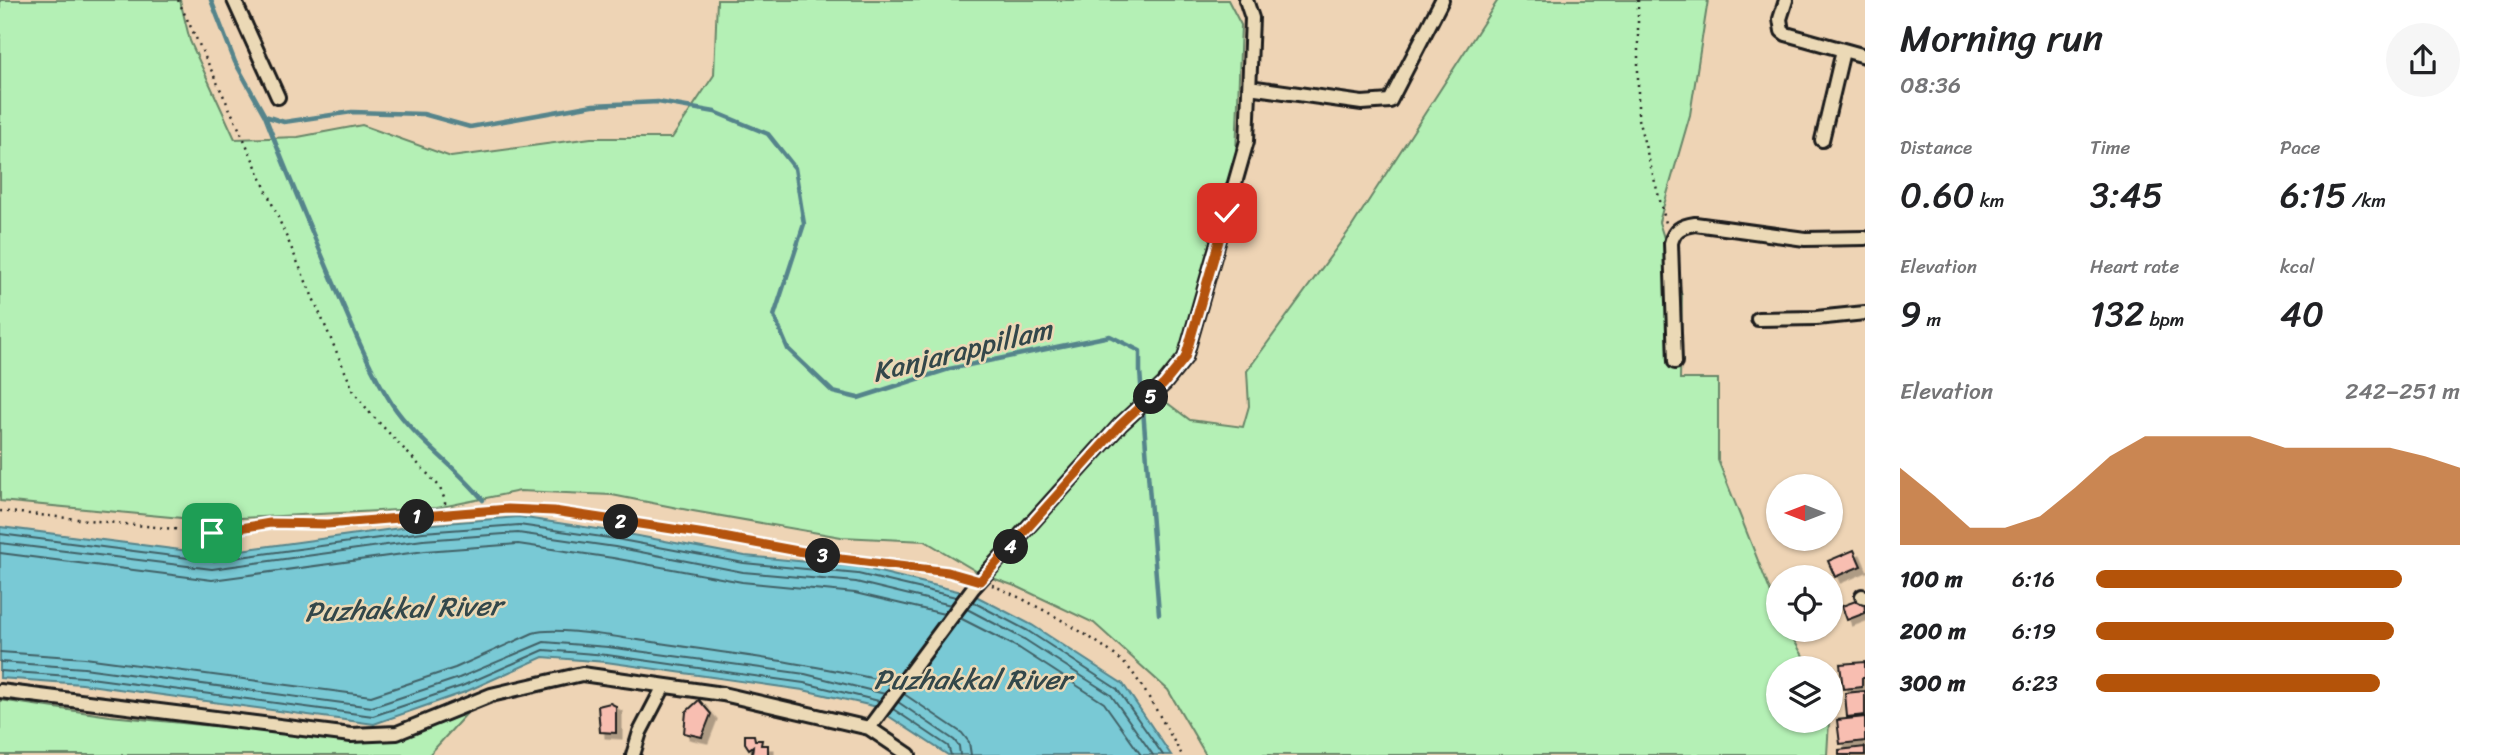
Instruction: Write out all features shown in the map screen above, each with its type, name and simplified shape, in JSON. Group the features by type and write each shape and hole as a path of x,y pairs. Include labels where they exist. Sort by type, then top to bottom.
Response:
{"street":[{"path":"234,0 278,97"},
{"path":"869,728 977,584 1185,358 1247,141 1252,18 1246,0"},
{"path":"1249,87 1362,103 1390,101 1442,0"},
{"path":"1786,0 1780,19 1782,31 1792,37 1865,56"},
{"path":"1822,140 1843,51"},
{"path":"1675,362 1671,243 1673,234 1678,229 1695,225 1805,240 1865,237"},
{"path":"1758,319 1816,318 1865,313"},
{"path":"0,691 351,735 397,733 491,695 582,674 723,694 869,728 909,755"},
{"path":"633,755 640,732 664,686"}],"path":[{"path":"178,0 243,137 354,392 370,413 439,486 445,500 445,514"},
{"path":"1638,0 1638,120 1671,243"},
{"path":"0,511 212,533 270,523 327,524 508,509 554,511 712,535 841,559 948,572 1014,596 1096,642 1131,670 1182,755"}],"green space":[{"path":"0,0 180,0 190,41 235,139 298,137 362,125 451,157 591,138 672,138 714,75 717,0 1228,0 1241,25 1236,154 1180,359 1150,390 1190,420 1243,427 1249,406 1247,371 1351,228 1498,0 1708,0 1690,115 1659,222 1682,296 1680,379 1718,379 1718,460 1766,581 1766,642 1795,642 1803,656 1766,656 1766,733 1828,733 1827,755 1206,755 1168,690 1094,623 1018,587 981,574 925,541 841,537 612,495 520,491 437,508 203,520 0,501"},
{"path":"0,700 110,716 367,741 414,733 468,712 429,755 0,755"}],"water":[{"name":"Puzhakkal River","path":"519,517 745,556 859,567 974,595 1032,625 1123,684 1171,755 948,755 873,706 803,690 606,662 543,657 465,692 374,724 82,684 0,678 0,527 212,554 422,525"}],"building":[{"path":"1854,550 1861,566 1843,574 1843,565 1830,565 1828,561"},
{"path":"1864,598 1865,613 1847,620 1843,606"},
{"path":"1865,662 1862,687 1843,689 1843,664"},
{"path":"1865,691 1865,715 1847,717 1845,693"},
{"path":"699,700 711,714 702,737 684,733 686,712"},
{"path":"610,703 616,706 616,733 600,732 598,706"},
{"path":"1865,717 1865,741 1840,744 1839,733 1843,733 1843,719"},
{"path":"745,735 754,735 755,740 762,740 761,745 768,745 768,755 752,755 753,746 749,749 745,743"},
{"path":"1865,747 1865,755 1839,755 1839,750"}],"waterway":[{"name":"Kanjarappillam","path":"211,0 235,62 265,116 284,122 352,112 423,114 470,127 593,105 658,102 715,112 768,134 795,168 804,224 774,316 788,349 833,392 858,398 949,369 1110,336 1140,351 1159,614"},
{"path":"265,116 352,327 383,389 402,417 483,500"}],"route":[{"path":"212,533 270,523 327,524 508,509 554,511 712,535 841,559 948,572 980,581 1120,425 1164,384 1185,358 1227,213"}]}
